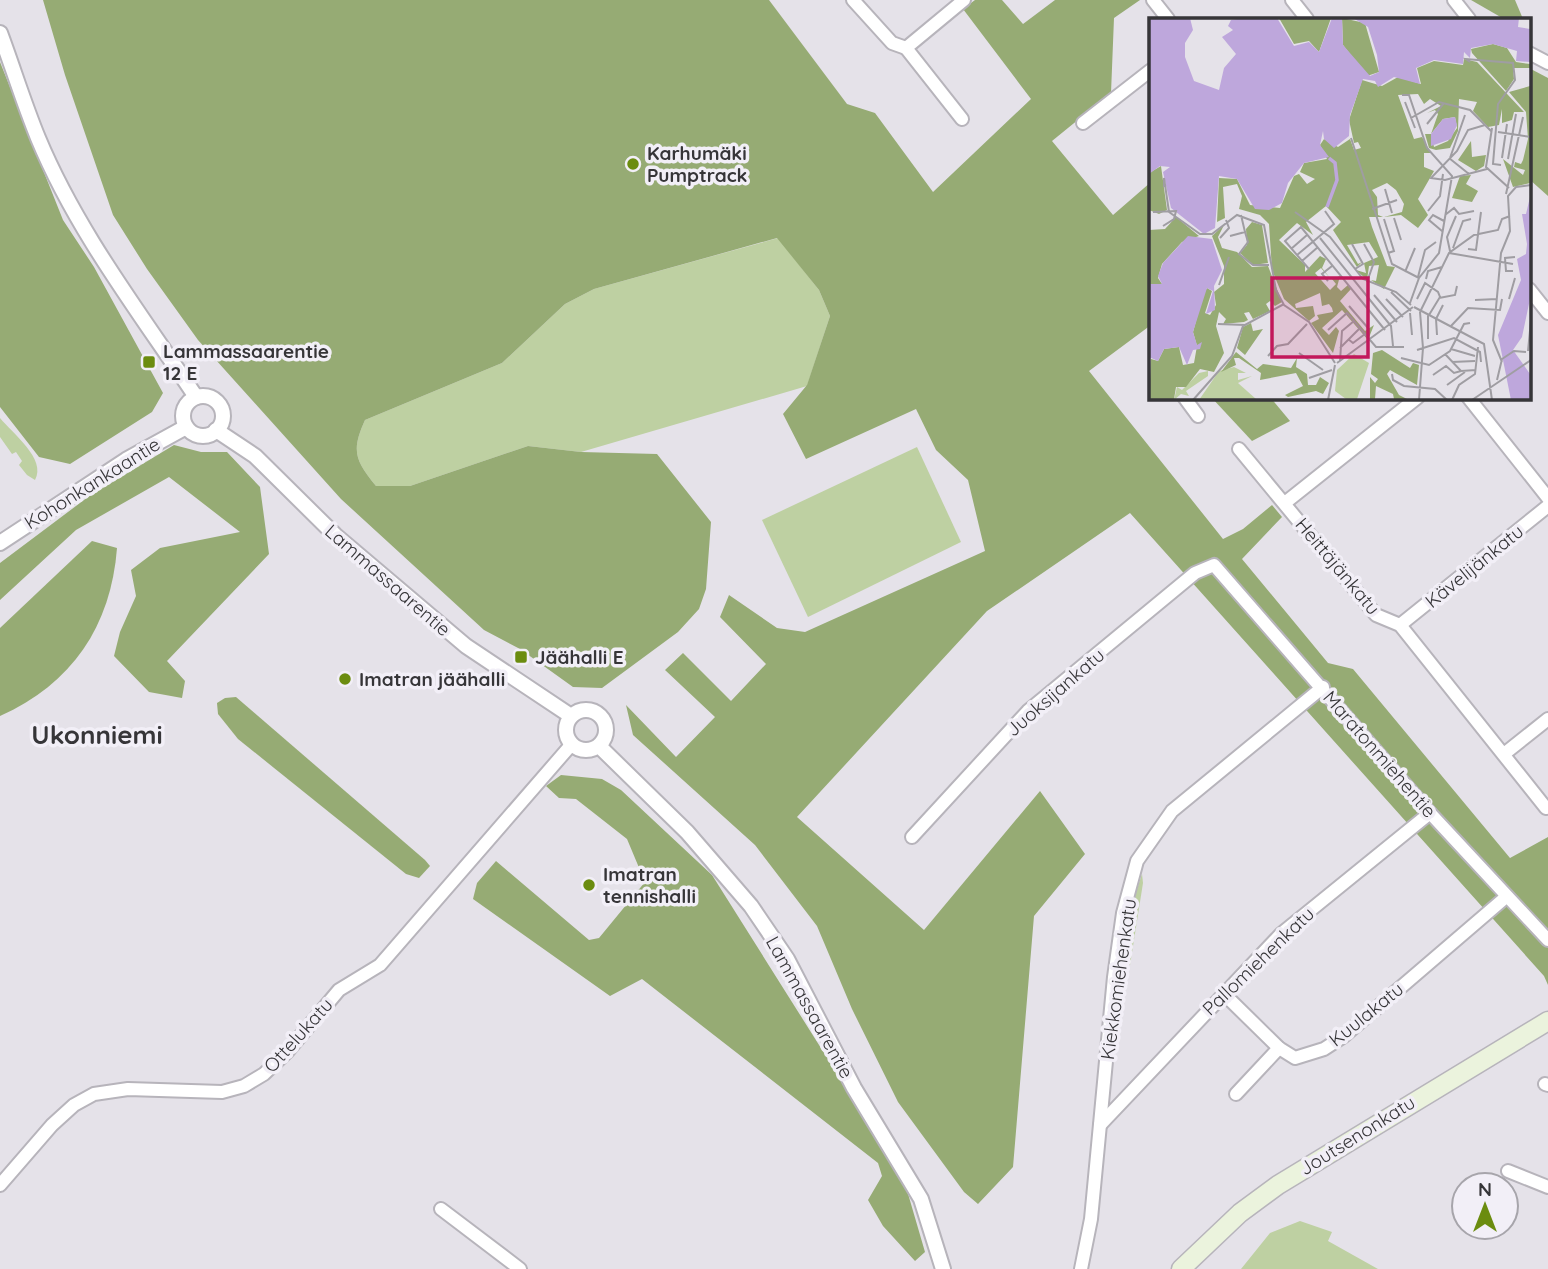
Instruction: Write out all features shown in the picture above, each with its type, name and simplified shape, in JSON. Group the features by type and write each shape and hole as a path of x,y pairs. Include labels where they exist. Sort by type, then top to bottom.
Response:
{"main road":[{"name":"Joutsenonkatu","path":"1181,1269 1240,1213 1302,1169 1548,1021"}],"street":[{"path":"853,0 892,43 906,48 962,118"},
{"path":"906,48 964,0"},
{"path":"1153,0 1167,18"},
{"path":"1292,0 1306,18"},
{"path":"1454,0 1468,18"},
{"path":"0,33 38,139 66,194 115,280 196,397"},
{"path":"1083,123 1149,72"},
{"path":"1530,290 1548,313"},
{"path":"204,396 217,402 223,416 216,430 200,435 186,427 183,420 185,406 196,397 204,396"},
{"path":"1185,399 1198,416"},
{"path":"1286,502 1415,399"},
{"path":"1470,399 1548,498"},
{"name":"Kohonkankaantie","path":"0,542 126,460 186,427"},
{"name":"Lammassaarentie","path":"216,430 270,469 335,535 447,631 501,671 571,716"},
{"name":"Heittäjänkatu","path":"1239,449 1286,502 1376,615 1400,625 1546,808"},
{"name":"Kävelijänkatu","path":"1400,625 1548,506"},
{"name":"Maratonmiehentie","path":"1214,565 1430,813 1548,940"},
{"name":"Juoksijankatu","path":"912,837 1028,711 1195,573 1214,565"},
{"name":"Kiekkomiehenkatu","path":"1081,1269 1091,1219 1123,913 1138,861 1172,811 1323,687"},
{"path":"586,710 600,716 607,731 599,746 585,751 571,745 565,730 571,716 586,710"},
{"path":"1504,754 1548,719"},
{"name":"Ottelukatu","path":"0,1185 52,1125 74,1105 94,1094 128,1089 222,1092 244,1086 264,1074 339,989 380,965 571,745"},
{"name":"Lammassaarentie","path":"599,746 687,832 751,906 787,959 854,1088 921,1199 943,1269"},
{"name":"Pallomiehenkatu","path":"1100,1125 1223,993 1300,917 1430,813"},
{"name":"Kuulakatu","path":"1279,1048 1295,1058 1324,1049 1343,1036 1506,897"},
{"path":"1223,993 1279,1048 1236,1094"},
{"path":"1520,1176 1548,1187"},
{"path":"441,1209 520,1269"}],"green space":[{"path":"43,0 769,0 847,104 875,113 933,192 1031,99 963,9 975,0 1002,0 1023,24 1055,0 1140,0 1114,18 1111,93 1052,141 1113,215 1149,184 1149,326 1089,371 1223,539 1243,529 1272,505 1282,517 1242,559 1328,663 1353,669 1510,858 1548,837 1548,985 1544,976 1130,513 987,611 797,817 924,930 1040,791 1085,854 1034,916 1013,1167 978,1204 964,1192 898,1102 852,1009 817,926 755,845 633,735 626,705 676,757 715,717 665,670 683,653 731,701 766,664 720,617 729,595 777,628 805,632 985,551 968,480 936,450 916,409 806,459 783,414 807,385 830,316 819,290 777,238 594,289 565,304 502,363 365,420 358,440 357,455 363,469 376,486 410,486 528,446 581,452 657,454 711,522 706,589 699,609 678,632 602,688 573,687 520,649 484,630 341,499 198,340 147,269 113,215 65,75"},
{"path":"1471,0 1515,0 1523,18 1502,18"},
{"path":"0,62 63,220 94,267 163,393 152,412 70,464 39,457 0,407"},
{"path":"1530,69 1548,78 1548,196 1530,180"},
{"path":"778,238 819,290 830,316 807,386 581,452 528,446 410,486 376,486 363,469 357,448 365,420 502,363 565,304 594,289"},
{"path":"1213,399 1272,399 1290,421 1252,441"},
{"path":"0,418 32,455 37,472 35,480 27,475 19,465 22,461 16,452 12,454 0,437"},
{"path":"174,445 201,452 227,452 260,487 269,554 167,661 185,681 182,698 149,692 114,656 120,632 136,596 131,570 160,548 240,532 169,477 76,530 0,600 0,563 88,497"},
{"path":"917,447 961,542 808,617 762,520"},
{"path":"92,541 117,548 106,603 96,627 67,669 48,687 0,716 0,628"},
{"path":"236,697 425,860 430,866 419,878 406,874 238,739 218,714 217,703 225,698"},
{"path":"561,775 602,779 621,790 712,875 904,1180 925,1252 915,1261 883,1226 868,1200 882,1176 878,1163 642,979 610,996 473,899 477,883 496,861 589,940 599,938 645,882 627,839 576,799 559,798 546,786"},
{"path":"1142,874 1143,883 1130,965 1125,964 1128,917"},
{"path":"1300,1221 1332,1232 1328,1241 1378,1269 1241,1269 1270,1233"}],"place":[{"name":"Karhumäki Pumptrack","path":"633,164"},
{"name":"Lammassaarentie 12 E","path":"149,362"},
{"name":"Jäähalli E","path":"521,657"},
{"name":"Imatran jäähalli","path":"345,679"},
{"name":"Imatran tennishalli","path":"589,885"}],"district":[{"name":"Ukonniemi","path":"97,734"}]}
